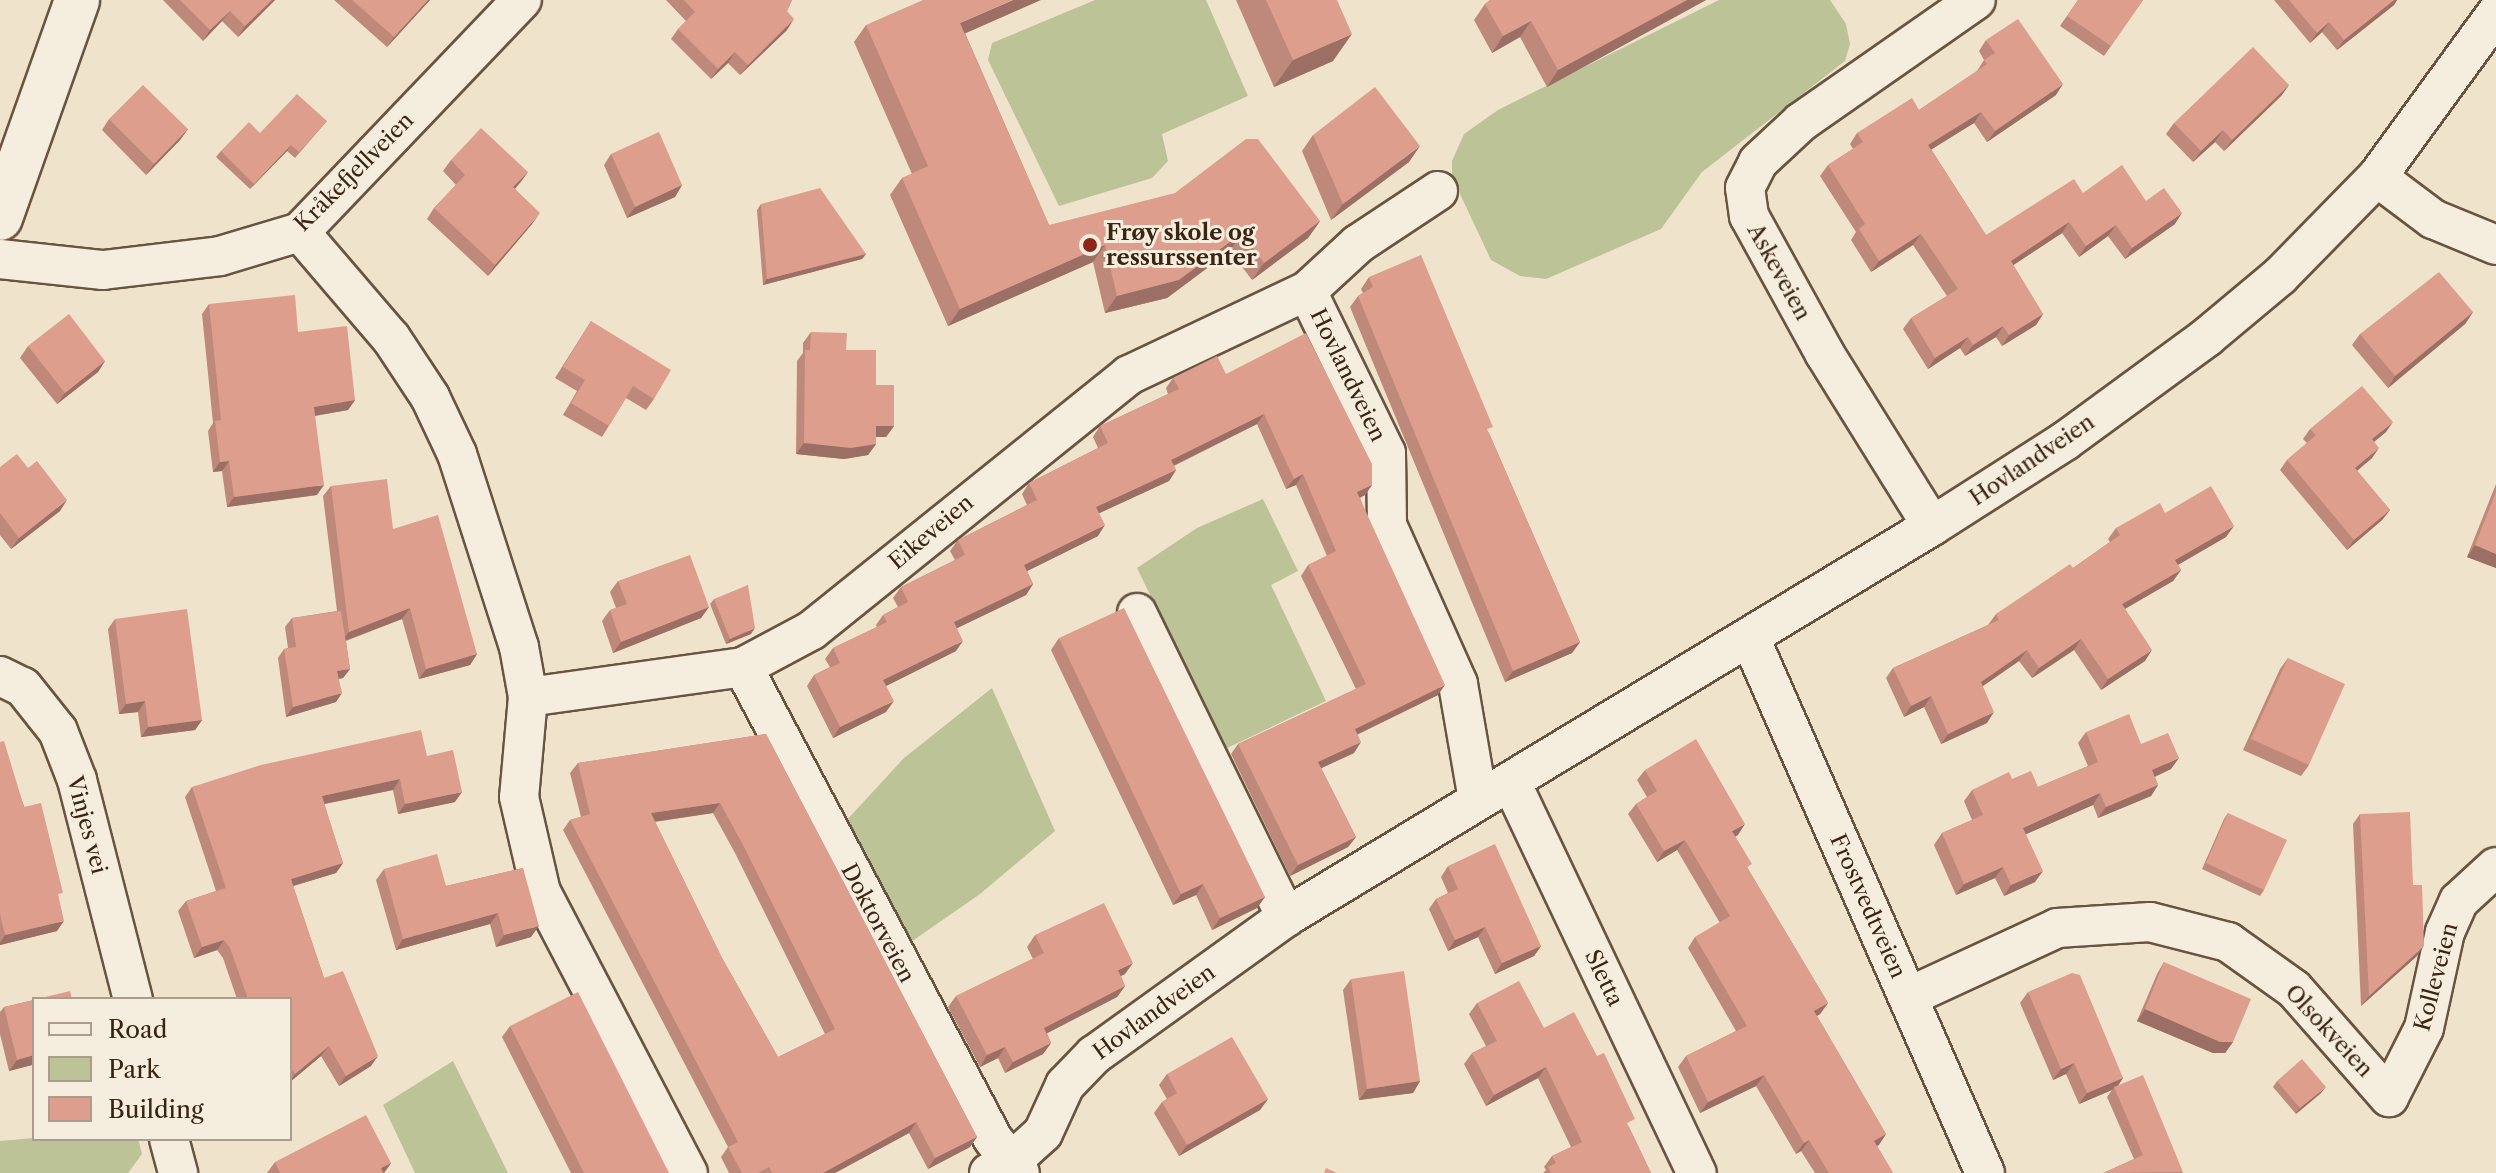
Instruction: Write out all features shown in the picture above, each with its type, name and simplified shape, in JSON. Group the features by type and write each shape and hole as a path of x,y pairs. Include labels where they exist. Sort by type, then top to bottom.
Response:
{"main road":[{"path":"0,218 77,0"}],"street":[{"name":"Kråkefjellveien","path":"0,259 103,270 220,256 300,232 522,0"},
{"name":"Askeveien","path":"1932,526 1825,354 1749,216 1745,188 1758,162 1801,122 1976,0"},
{"name":"Hovlandveien","path":"1007,1169 1043,1133 1065,1085 1094,1055 1286,917 1751,640 2065,441 2207,337 2280,276 2377,177 2490,10"},
{"path":"2377,177 2433,219 2496,245"},
{"name":"Hovlandveien","path":"1438,191 1358,244 1307,291 1386,453 1387,525 1458,684 1478,800"},
{"path":"300,232 391,338 430,397 461,468 519,647 528,697 519,797 541,892 688,1173"},
{"name":"Eikeveien","path":"528,697 743,667 812,630 1129,375 1307,291"},
{"path":"1137,613 1286,917"},
{"name":"Frostvedtveien","path":"1751,640 1985,1173"},
{"name":"Doktorveien","path":"743,667 1007,1169"},
{"name":"Vinjes vei","path":"0,676 23,687 58,731 77,780 132,997"},
{"name":"Sletta","path":"1511,782 1697,1173"},
{"name":"Kolleveien","path":"2389,1097 2424,1028 2449,922 2459,901 2496,867"},
{"name":"Olsokveien","path":"1908,997 2057,928 2150,922 2228,942 2294,989 2389,1097"},
{"path":"170,1141 178,1173"}],"green space":[{"path":"1095,0 1206,0 1248,96 1162,134 1168,161 1152,178 1059,206 988,60 992,43"},
{"path":"1719,0 1830,0 1846,24 1850,44 1845,61 1702,172 1661,229 1546,279 1520,276 1491,260 1452,177 1452,161 1464,134 1498,110"},
{"path":"1263,499 1298,571 1271,585 1326,701 1225,749 1137,568 1197,528"},
{"path":"992,688 1055,831 980,894 908,944 845,822 904,758"},
{"path":"453,1061 508,1173 415,1173 383,1105"},
{"path":"32,1138 32,1141 139,1141 142,1154 128,1173 0,1173 0,1141"}],"building":[{"path":"180,0 272,0 245,26 230,11 210,30"},
{"path":"352,0 428,0 394,37"},
{"path":"684,0 792,0 787,11 794,19 748,65 735,52 718,69 678,29 695,12"},
{"path":"923,0 1013,0 960,23 1049,225 1175,193 1246,139 1258,139 1320,221 1264,263 1242,233 1179,280 1117,296 1105,245 960,309 902,178 928,166 866,25"},
{"path":"1266,0 1337,0 1352,34 1293,60"},
{"path":"1490,0 1687,0 1558,70 1531,21 1503,36 1485,4"},
{"path":"2078,0 2143,0 2111,46 2067,16"},
{"path":"2289,0 2394,0 2344,40 2329,22 2317,33"},
{"path":"2018,19 2063,84 1995,131 1981,112 1928,145 1986,235 2074,179 2083,193 2122,165 2146,201 2164,188 2182,213 2132,248 2116,225 2086,246 2069,222 2011,261 2043,314 2009,335 2003,326 1973,345 1968,337 1935,358 1911,318 1958,289 1921,234 1879,261 1859,229 1865,224 1828,165 1863,142 1857,133 1912,98 1919,110 1987,64 1984,60 1995,53 1986,40"},
{"path":"2253,47 2289,85 2232,140 2223,130 2201,151 2174,123"},
{"path":"143,85 188,129 154,164 109,119"},
{"path":"1375,87 1420,146 1343,204 1313,135"},
{"path":"297,94 327,121 299,152 291,145 254,184 221,151 249,122 260,133"},
{"path":"481,128 528,172 513,187 540,213 495,265 434,208 465,175 451,160"},
{"path":"659,132 682,185 635,207 611,154"},
{"path":"820,188 866,254 767,279 761,204"},
{"path":"1421,255 1493,427 1487,429 1580,642 1513,671 1358,296 1373,287 1369,277"},
{"path":"2439,272 2473,312 2395,376 2360,334"},
{"path":"295,295 298,332 347,326 355,400 314,407 324,485 234,497 229,461 220,462 215,421 221,420 209,304"},
{"path":"69,314 105,361 65,393 28,346"},
{"path":"591,321 671,370 654,399 633,386 609,426 571,403 585,380 563,367"},
{"path":"811,332 847,333 846,350 876,350 876,385 894,385 894,426 876,426 876,444 851,448 804,443 805,350 810,350"},
{"path":"1306,333 1372,464 1372,485 1357,492 1445,685 1355,729 1361,742 1318,762 1356,837 1298,865 1238,744 1366,684 1308,565 1336,551 1303,474 1294,479 1264,414 1171,460 1176,470 1096,507 1105,525 1024,565 1033,584 954,622 963,641 883,680 894,701 840,727 814,675 840,663 833,648 887,622 883,615 908,602 901,587 965,555 958,540 1037,500 1029,483 1108,443 1100,426 1179,389 1173,378 1217,356 1226,374"},
{"path":"2362,386 2393,422 2372,439 2379,448 2355,468 2390,510 2354,540 2287,460 2316,435 2310,429"},
{"path":"17,454 28,468 37,461 67,500 19,538 0,513 0,467"},
{"path":"387,479 393,529 438,515 477,654 426,669 410,608 349,632 331,486"},
{"path":"2211,486 2234,526 2175,560 2181,570 2122,604 2152,650 2108,679 2081,639 2039,668 2027,650 1981,682 1994,712 1948,734 1931,696 1911,706 1893,668 1999,620 1996,614 2070,564 2073,568 2120,535 2116,528 2160,503 2165,513"},
{"path":"2496,492 2496,554 2475,545"},
{"path":"690,555 709,607 621,642 610,610 627,604 618,581"},
{"path":"748,585 755,628 730,639 714,599"},
{"path":"1124,608 1265,897 1220,918 1203,884 1181,894 1059,638"},
{"path":"187,609 202,720 148,727 145,701 126,704 115,619"},
{"path":"341,611 350,669 337,671 342,693 293,707 284,649 296,647 292,618"},
{"path":"2288,658 2345,684 2309,765 2251,739"},
{"path":"2129,714 2141,744 2168,733 2179,758 2152,770 2158,785 2106,807 2100,793 2023,828 2043,871 2011,885 2003,867 1964,884 1942,833 1983,815 1972,790 2009,772 2012,779 2031,771 2038,787 2098,762 2086,732"},
{"path":"421,730 427,756 453,750 462,792 405,804 400,779 322,796 343,863 291,879 324,978 343,971 378,1056 346,1076 329,1046 295,1074 292,1070 292,997 247,997 230,948 224,940 202,947 186,901 226,888 192,787 261,765"},
{"path":"766,734 977,1137 935,1158 916,1122 823,1173 772,1173 769,1167 758,1173 742,1173 728,1147 738,1142 570,820 590,814 578,763","holes":["720,803 835,1029 778,1057 722,958 651,813"]},
{"path":"1696,739 1745,824 1732,831 1752,864 1747,867 1828,1003 1814,1011 1886,1134 1874,1141 1893,1173 1829,1173 1809,1140 1804,1143 1764,1075 1708,1102 1686,1056 1747,1026 1695,937 1730,916 1685,840 1664,851 1636,804 1657,791 1645,770"},
{"path":"4,741 24,807 41,803 63,893 58,894 64,921 5,935 0,914 0,742"},
{"path":"2410,812 2413,885 2422,885 2424,946 2369,996 2360,814"},
{"path":"2228,813 2287,840 2264,890 2206,863"},
{"path":"1495,844 1541,946 1502,963 1485,927 1455,940 1436,899 1458,889 1448,866"},
{"path":"437,854 446,886 523,868 539,926 504,935 498,913 403,939 384,869"},
{"path":"1104,903 1133,963 1118,970 1125,986 1044,1028 1051,1043 1013,1062 1005,1047 987,1055 956,996 1044,953 1035,935"},
{"path":"2164,962 2251,999 2233,1042 2220,1042 2145,1009"},
{"path":"1404,971 1420,1081 1367,1089 1351,979"},
{"path":"2072,973 2080,975 2123,1078 2087,1093 2074,1063 2061,1069 2028,992"},
{"path":"1519,981 1544,1028 1574,1012 1597,1056 1604,1053 1635,1119 1627,1123 1651,1173 1551,1173 1548,1167 1556,1163 1552,1156 1582,1142 1546,1067 1494,1095 1472,1053 1497,1041 1477,1003"},
{"path":"70,991 72,997 45,997"},
{"path":"578,992 669,1173 584,1173 510,1026"},
{"path":"32,1000 32,1056 17,1060 4,1007"},
{"path":"1232,1037 1268,1099 1187,1145 1162,1102 1177,1093 1167,1074"},
{"path":"2302,1059 2326,1087 2300,1108 2277,1081"},
{"path":"2143,1075 2183,1172 2104,1173 2143,1155 2114,1087"},
{"path":"366,1115 391,1163 381,1168 383,1173 280,1173 275,1162"}],"place":[{"name":"Frøy skole og ressurssenter","path":"1090,245"}]}
